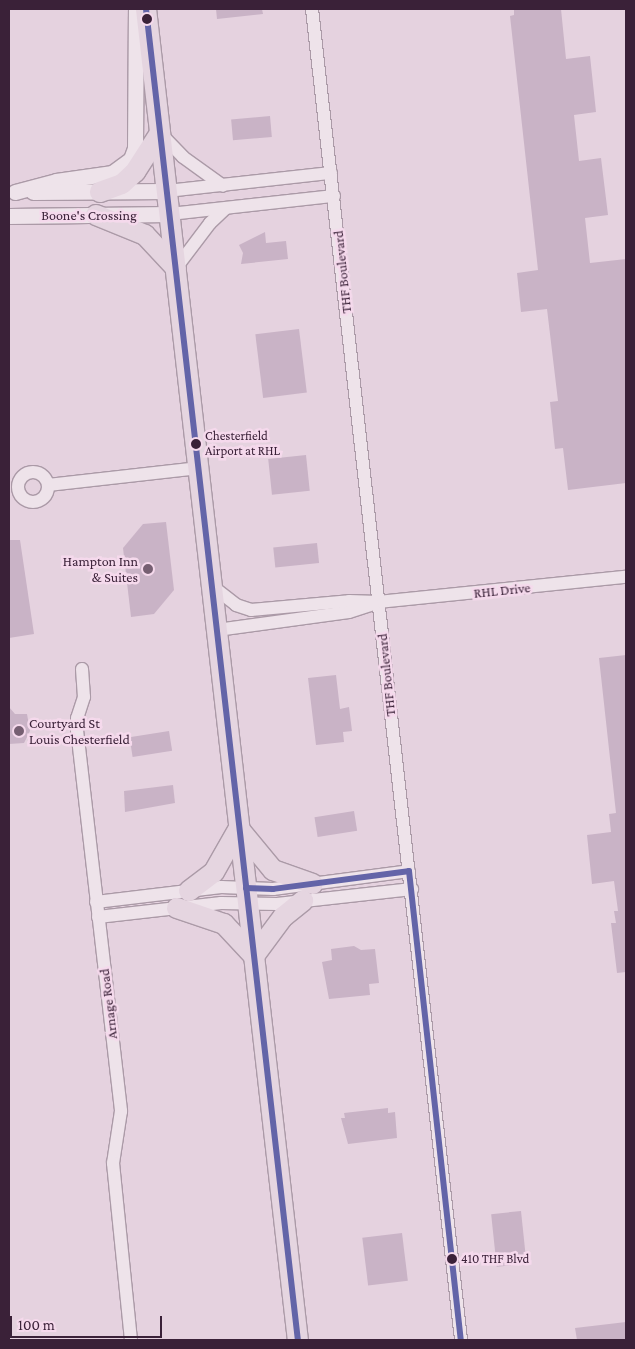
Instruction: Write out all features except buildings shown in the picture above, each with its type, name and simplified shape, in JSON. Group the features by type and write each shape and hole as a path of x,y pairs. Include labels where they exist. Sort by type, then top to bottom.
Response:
{"main road":[{"path":"146,9 298,1340"},
{"path":"100,192 122,184 135,172 160,133"},
{"path":"96,215 145,235 176,268"},
{"path":"239,828 274,870 284,876 314,884"},
{"path":"190,891 214,872 239,828"},
{"path":"254,956 283,917 303,901"},
{"path":"177,908 224,924 254,956"}],"street":[{"path":"12,192 56,181 112,173 131,159 135,148 136,9"},
{"name":"THF Boulevard","path":"312,9 461,1340"},
{"path":"160,133 183,157 223,186"},
{"path":"168,191 331,173"},
{"name":"Boone's Crossing","path":"12,192 168,191"},
{"path":"170,214 334,196"},
{"path":"176,268 210,223 225,209"},
{"name":"Boone's Crossing","path":"9,216 170,214"},
{"path":"48,485 199,468"},
{"name":"RHL Drive","path":"212,586 236,605 251,610 348,600 378,602 626,577"},
{"name":"RHL Drive","path":"217,630 349,612 378,602"},
{"name":"Arnage Road","path":"82,669 84,698 77,718 76,730 121,1111 113,1163 131,1340"},
{"path":"98,917 177,908 247,896 273,889 409,871"},
{"path":"96,902 190,891 303,901 412,889"}],"transit line":[{"path":"146,9 298,1340"},
{"path":"246,888 273,889 409,871 461,1340"}],"place":[{"name":"Chesterfield Airport at RHL","path":"196,444"},
{"name":"Hampton Inn & Suites","path":"148,569"},
{"name":"Courtyard St Louis Chesterfield","path":"19,731"},
{"name":"410 THF Blvd","path":"452,1259"}]}
